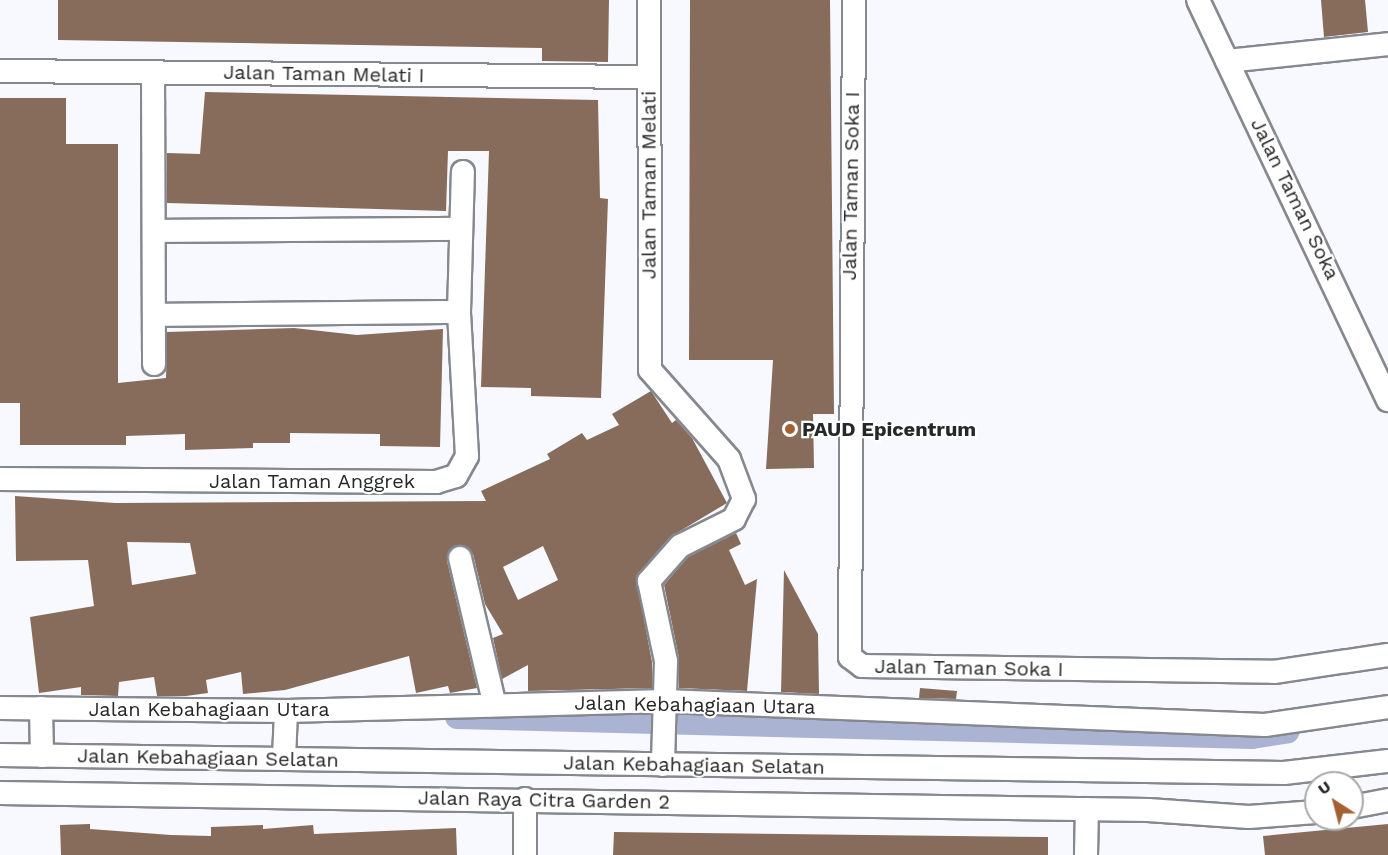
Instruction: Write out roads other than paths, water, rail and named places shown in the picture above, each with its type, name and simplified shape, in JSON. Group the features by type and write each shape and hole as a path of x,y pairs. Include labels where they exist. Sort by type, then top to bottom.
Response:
{"street":[{"name":"Jalan Taman Melati","path":"649,0 650,370 729,459 744,499 734,519 680,546 649,581 666,661 665,701"},
{"name":"Jalan Taman Soka I","path":"854,0 850,657 862,666 1274,672 1388,655"},
{"name":"Jalan Taman Soka","path":"1198,0 1388,400"},
{"path":"1227,61 1388,44"},
{"name":"Jalan Taman Melati I","path":"0,71 648,77"},
{"path":"153,72 156,231 154,364"},
{"name":"Jalan Taman Anggrek","path":"0,479 436,482 456,476 467,456 459,312 463,172"},
{"path":"156,231 461,229"},
{"path":"155,315 459,312"},
{"path":"460,558 494,702"},
{"path":"663,765 665,701"},
{"name":"Jalan Kebahagiaan Utara","path":"0,708 286,713 494,702 665,701 1265,725 1388,707"},
{"path":"41,710 41,752"},
{"path":"285,755 286,713"},
{"name":"Jalan Kebahagiaan Selatan","path":"0,755 41,752 285,755 663,765 1284,773 1388,761"},
{"name":"Jalan Raya Citra Garden 2","path":"0,793 1087,809 1249,817 1304,813"},
{"path":"525,799 525,855"},
{"path":"1364,805 1388,800"},
{"path":"1086,855 1087,809"}],"waterway":[{"path":"457,717 1252,737 1288,731"}],"place":[{"name":"PAUD Epicentrum","path":"790,429"}]}
